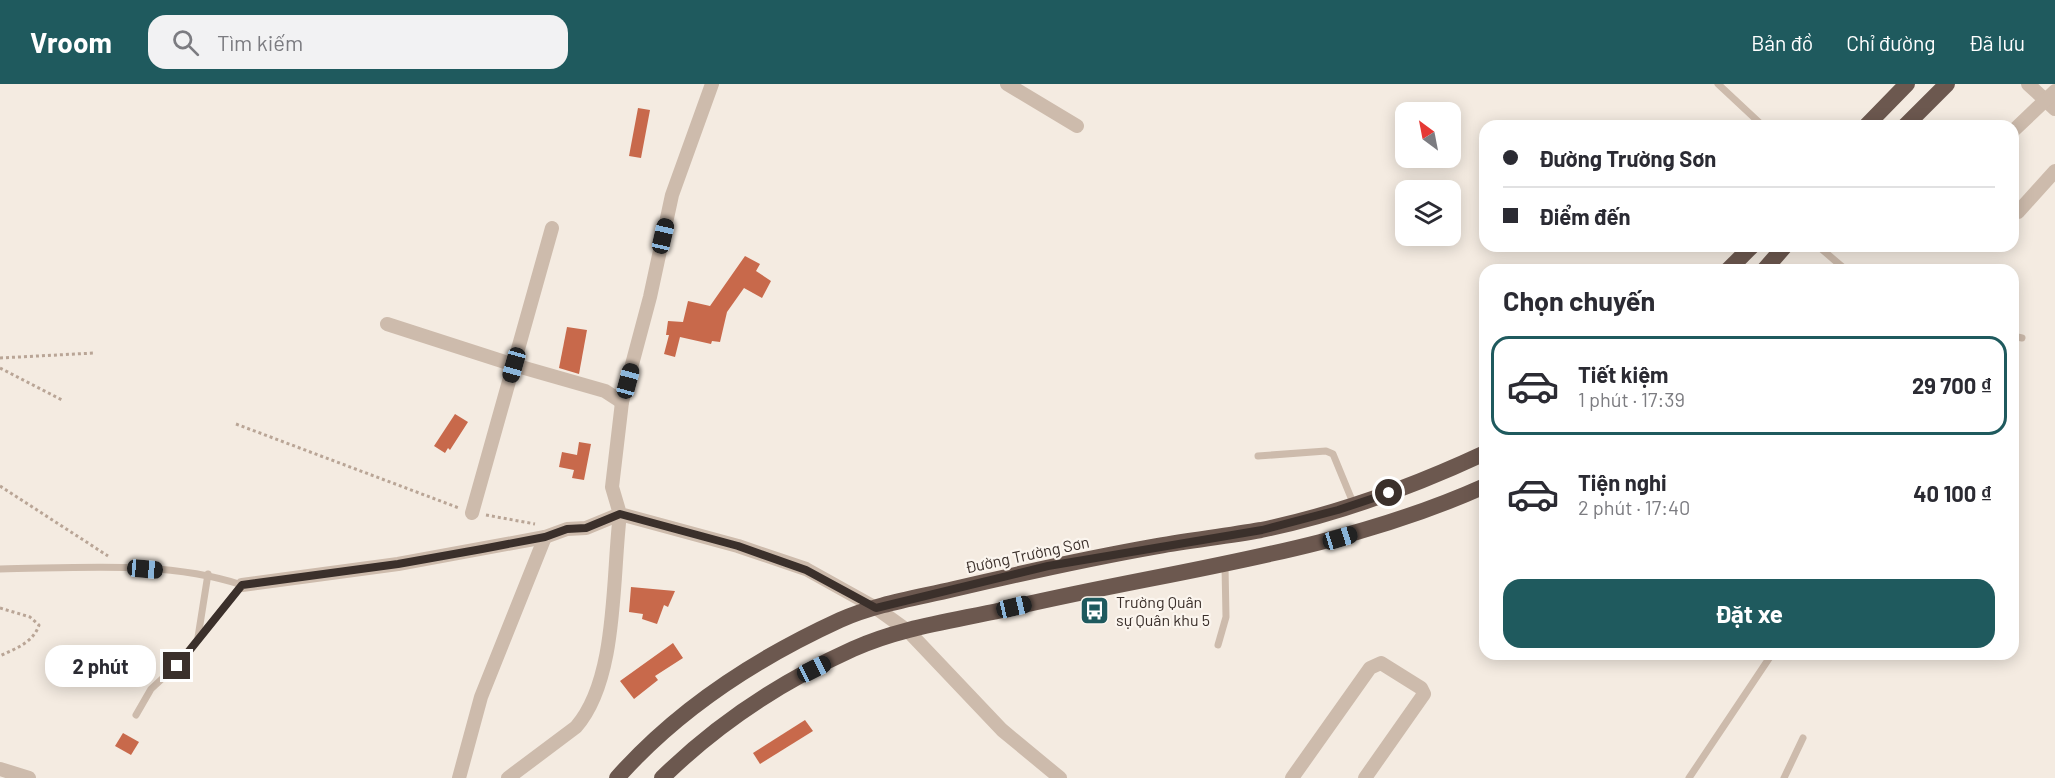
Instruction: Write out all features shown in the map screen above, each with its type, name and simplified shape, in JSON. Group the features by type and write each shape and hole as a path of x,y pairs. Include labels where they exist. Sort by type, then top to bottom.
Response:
{"highway":[{"path":"1872,120 1907,84"},
{"path":"1911,120 1947,84"},
{"path":"1734,264 1746,252"},
{"path":"1769,264 1780,252"},
{"name":"Đường Trường Sơn","path":"617,778 673,724 707,696 758,663 842,620 876,608 1048,566 1262,530 1354,505 1407,487 1479,456"},
{"path":"662,778 706,737 774,690 854,649 908,631 1054,597 1225,566 1350,535 1410,517 1479,488"}],"street":[{"path":"508,778 576,728 584,718 598,687 609,644 614,559 620,514 612,487 622,402 650,297 672,195 712,84"},
{"path":"1007,84 1077,126"},
{"path":"2019,126 2052,100 2028,84"},
{"path":"2019,211 2055,171"},
{"path":"472,513 552,228"},
{"path":"387,324 604,391 622,402"},
{"path":"242,585 398,564 545,537 567,529 586,528 620,514 738,546 806,570 876,608 908,631 1002,730 1060,778"},
{"path":"459,778 481,697 545,537"},
{"path":"1292,778 1370,668 1381,663 1414,683 1424,694 1365,778"},
{"path":"0,769 29,778"}],"lane":[{"path":"1718,84 1757,120"},
{"path":"1825,252 1839,264"},
{"path":"1258,456 1326,451 1333,454 1354,505"},
{"path":"1218,645 1226,617 1225,566"},
{"path":"0,569 124,567 208,574 242,585 177,666 151,689 136,715"},
{"path":"198,637 208,574"},
{"path":"1689,778 1768,660"},
{"path":"1784,778 1803,738"}],"path":[{"path":"0,358 94,353"},
{"path":"0,368 64,401"},
{"path":"236,424 472,513 567,529"},
{"path":"0,486 124,567"},
{"path":"0,608 30,617 39,626 36,634 26,644 0,656"}],"building":[{"path":"638,108 650,110 641,158 629,156"},
{"path":"745,256 760,264 756,271 771,281 762,298 744,288 727,312 720,342 712,341 711,344 680,337 675,357 664,354 669,335 666,335 668,321 683,322 688,301 710,306"},
{"path":"567,327 587,330 579,374 559,368"},
{"path":"455,414 468,422 450,450 448,448 445,453 434,446"},
{"path":"579,442 591,444 584,480 572,478 574,470 559,467 562,452 577,455"},
{"path":"631,587 675,591 668,607 664,605 657,624 642,619 643,614 629,612"},
{"path":"673,643 683,658 655,676 658,680 634,699 620,681"},
{"path":"805,720 813,731 760,764 753,753"},
{"path":"123,733 139,742 131,755 115,746"}],"place":[{"name":"Trường Quân sự Quân khu 5","path":"1095,610"}],"route":[{"path":"177,666 242,585 398,564 482,549 545,537 567,529 586,528 620,514 738,546 806,570 876,608 900,600 1048,566 1262,530 1338,510 1389,493"}]}
